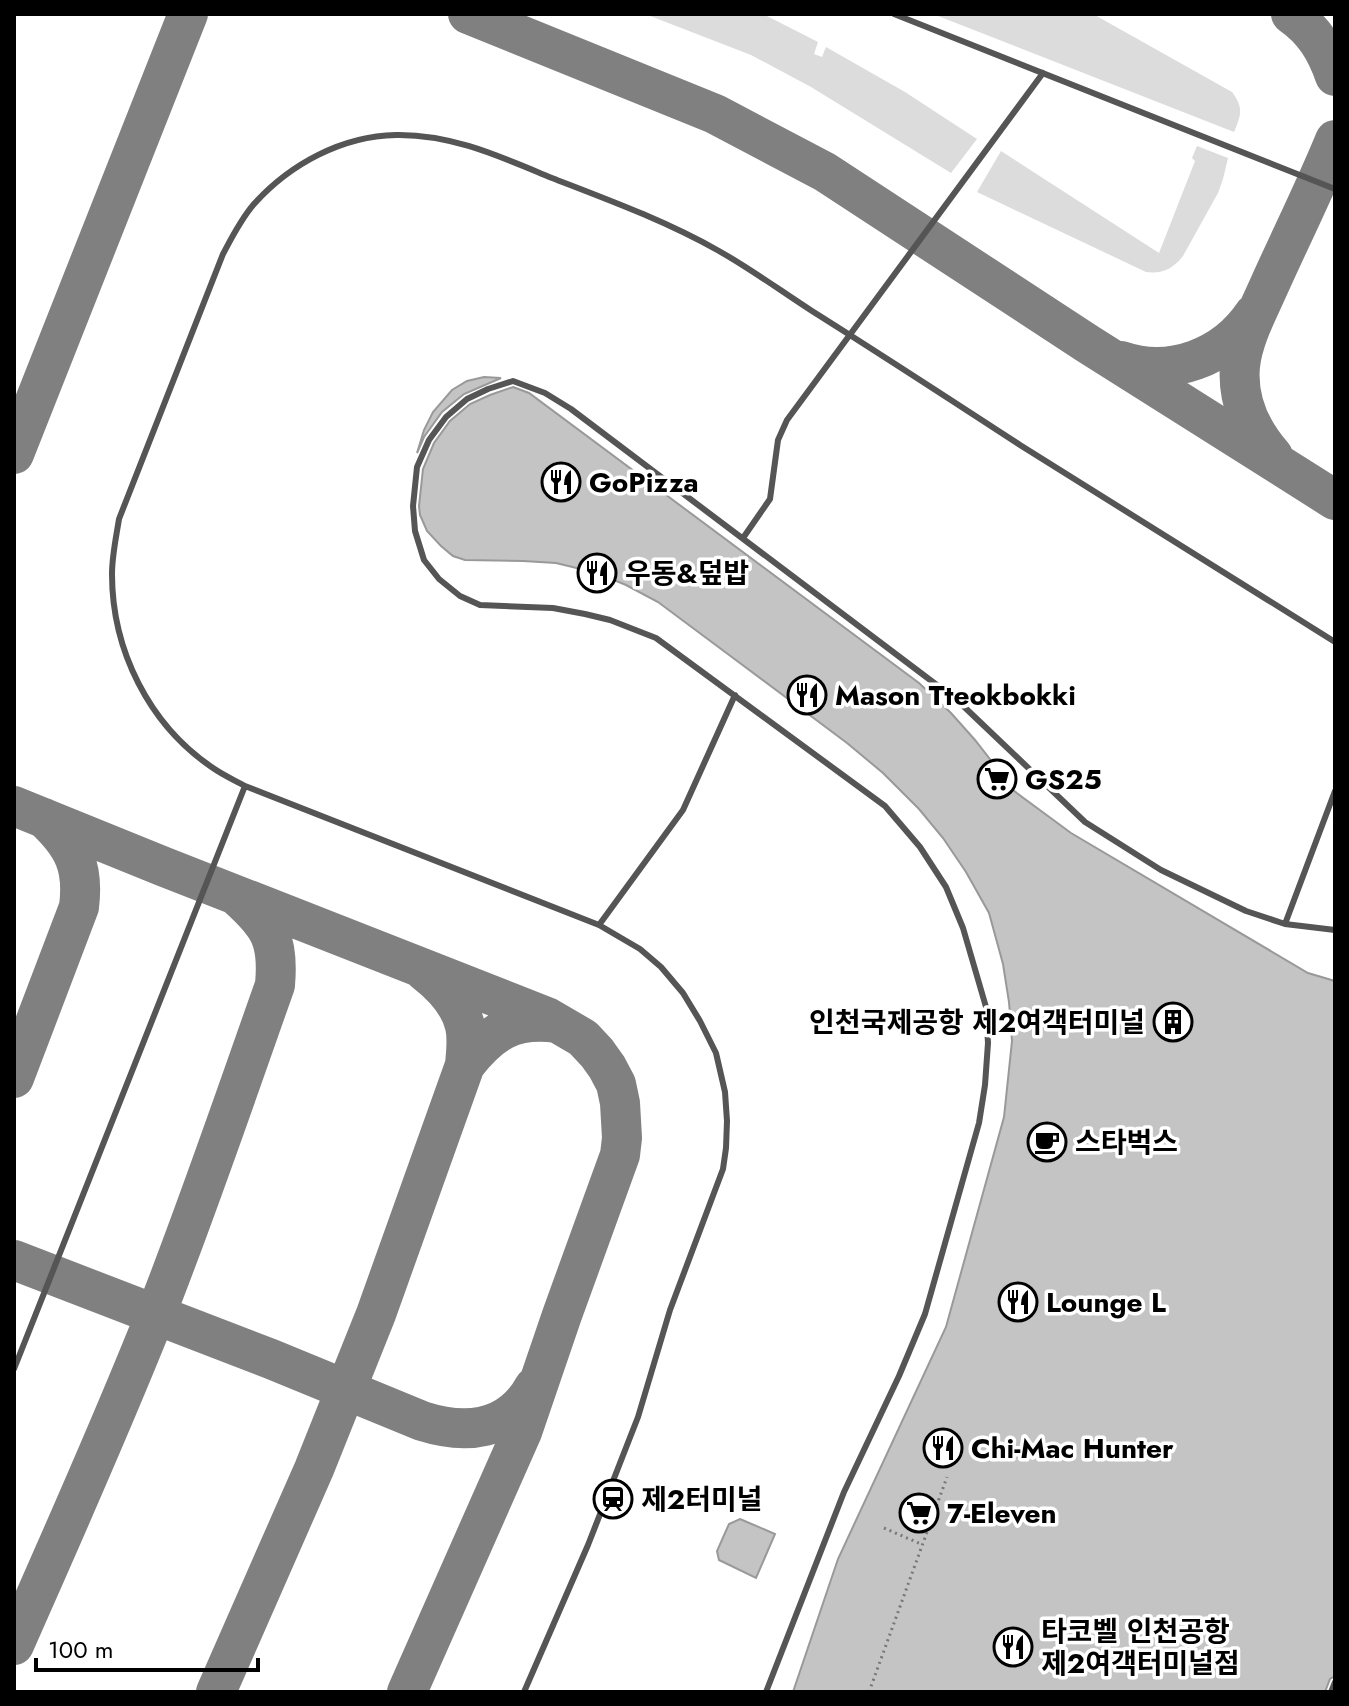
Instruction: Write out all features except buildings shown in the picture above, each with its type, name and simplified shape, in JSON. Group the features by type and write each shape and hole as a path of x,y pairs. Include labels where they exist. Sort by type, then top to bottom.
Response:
{"lane":[{"path":"894,14 1335,189"},
{"path":"743,538 770,499 778,440 787,420 1043,73"},
{"path":"524,1692 588,1545 638,1417 670,1310 723,1169 727,1121 725,1092 716,1053 700,1021 683,993 661,967 640,949 599,925 245,786 212,768 186,747 142,692 128,664 118,632 112,575 119,519 223,254 253,205 284,176 328,150 361,140 396,135 426,136 484,150 658,220 720,251 1022,446 1335,642"},
{"path":"766,1692 844,1492 925,1314 979,1123 988,1043 986,1007 963,928 946,887 920,847 885,806 656,638 610,620 553,608 480,605 460,596 439,579 424,560 415,531 413,506 417,467 429,440 446,417 467,399 513,381 545,393 571,409 958,701 1085,822 1161,870 1246,911 1285,924 1335,930"},
{"path":"599,925 683,810 735,695"},
{"path":"14,1369 245,786"},
{"path":"1285,924 1335,791"},
{"path":"1331,1692 1335,1682"}],"path":[{"path":"869,1692 947,1477"},
{"path":"884,1528 923,1544"}],"shaded area":[{"path":"645,14 763,14 818,42 814,54 822,57 826,47 905,92 977,139 951,173 811,87 751,55"},
{"path":"933,14 1093,14 1232,92 1240,107 1234,132"},
{"path":"1197,146 1228,158 1223,179 1183,256 1162,271 1146,272 977,192 1001,151 1159,253 1195,161 1192,158"}],"taxiway":[{"path":"14,454 188,14"},
{"path":"468,14 715,114 825,172 1088,344 1335,500"},
{"path":"1291,14 1318,41 1335,76"},
{"path":"1273,456 1247,414 1241,391 1240,366 1256,315 1335,140"},
{"path":"1121,361 1159,367 1195,360 1228,342 1254,314"},
{"path":"14,806 547,1017 583,1038 597,1053 616,1084 622,1138 620,1155 522,1432 407,1692"},
{"path":"14,1078 79,907 80,880 75,858 63,838 44,818"},
{"path":"14,1645 155,1316 275,985 275,956 270,935 258,917 238,897"},
{"path":"216,1692 314,1469 376,1314 465,1065 463,1018 449,995 424,971"},
{"path":"465,1065 484,1044 504,1029 528,1022 557,1023"},
{"path":"14,1260 438,1425 470,1428 500,1421 513,1413 534,1387"}],"place":[{"name":"GoPizza","path":"561,482"},
{"name":"우동&덮밥","path":"597,573"},
{"name":"Mason Tteokbokki","path":"807,695"},
{"name":"GS25","path":"997,779"},
{"name":"인천국제공항 제2여객터미널","path":"1173,1022"},
{"name":"스타벅스","path":"1047,1142"},
{"name":"Lounge L","path":"1018,1302"},
{"name":"Chi-Mac Hunter","path":"943,1448"},
{"name":"제2터미널","path":"613,1499"},
{"name":"7-Eleven","path":"919,1513"},
{"name":"타코벨 인천공항 제2여객터미널점","path":"1013,1647"}]}
